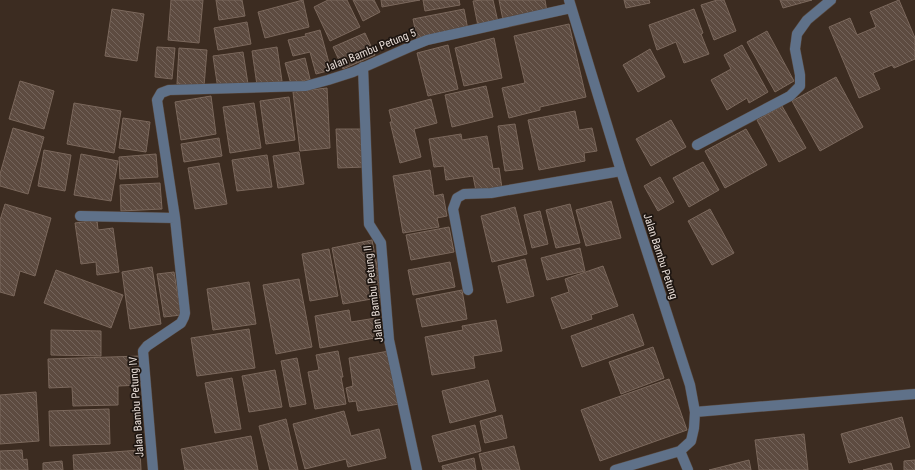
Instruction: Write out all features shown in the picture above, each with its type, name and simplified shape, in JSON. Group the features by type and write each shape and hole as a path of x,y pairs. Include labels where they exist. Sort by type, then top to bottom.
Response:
{"street":[{"path":"697,145 790,96 800,86 800,75 795,49 797,34 807,20 831,0"},
{"name":"Jalan Bambu Petung 5","path":"157,100 161,93 169,90 306,86 343,76 427,40 570,4"},
{"name":"Jalan Bambu Petung","path":"570,4 621,172 690,385 695,412 694,428 691,441 680,451"},
{"name":"Jalan Bambu Petung II","path":"364,67 369,224 381,243 390,340 417,470"},
{"name":"Jalan Bambu Petung IV","path":"153,470 143,351 147,346 181,323 185,313 174,218 157,100"},
{"path":"468,290 454,209 456,198 464,194 491,193 621,172"},
{"path":"80,216 174,218"},
{"path":"695,412 915,394"},
{"path":"615,470 680,451 688,470"}],"building":[{"path":"171,0 203,0 199,43 168,40"},
{"path":"216,0 242,0 245,16 219,20"},
{"path":"303,0 309,27 265,38 258,12"},
{"path":"328,0 347,0 360,27 330,41 314,7"},
{"path":"353,0 374,0 380,12 363,21"},
{"path":"381,0 420,0 382,7"},
{"path":"423,0 459,0 460,5 425,11"},
{"path":"493,0 498,22 478,26 473,1"},
{"path":"499,0 545,0 547,12 503,20"},
{"path":"624,0 649,0 650,3 626,8"},
{"path":"717,0 724,0 736,31 714,40 701,5"},
{"path":"780,0 812,0 783,8"},
{"path":"899,0 915,38 915,59 894,68 892,65 873,73 880,89 859,98 829,27 850,18 857,35 876,27 870,12"},
{"path":"112,9 144,14 137,61 105,56"},
{"path":"464,9 468,30 417,39 413,19"},
{"path":"694,9 703,33 701,34 709,54 684,63 676,42 657,50 649,25"},
{"path":"247,22 251,44 218,50 214,28"},
{"path":"569,24 586,97 540,107 540,110 509,118 502,88 525,83 514,36"},
{"path":"320,30 331,70 316,74 310,52 293,56 288,40 306,36 305,34"},
{"path":"767,31 794,81 775,92 747,42"},
{"path":"365,33 375,55 343,69 333,47"},
{"path":"494,38 502,78 464,86 455,48"},
{"path":"448,45 458,89 428,96 417,53"},
{"path":"742,45 768,92 749,103 747,98 727,110 711,80 731,69 724,55"},
{"path":"157,47 175,48 172,79 155,77"},
{"path":"277,47 282,81 257,85 252,51"},
{"path":"179,48 207,50 204,86 177,84"},
{"path":"650,49 665,77 638,92 623,65"},
{"path":"243,52 248,84 218,89 213,56"},
{"path":"305,58 310,79 291,84 285,63"},
{"path":"836,77 863,127 820,151 792,101"},
{"path":"20,81 54,91 44,129 9,119"},
{"path":"486,86 493,117 452,127 445,95"},
{"path":"327,88 330,148 300,151 293,92"},
{"path":"211,96 216,134 181,140 175,102"},
{"path":"289,97 295,140 266,144 260,101"},
{"path":"431,99 437,123 414,129 421,157 400,163 390,122 392,122 389,110"},
{"path":"74,103 121,111 114,153 67,144"},
{"path":"254,103 261,148 230,153 223,107"},
{"path":"782,106 806,148 779,162 757,120"},
{"path":"575,111 579,130 592,128 597,151 584,153 585,161 539,170 528,120"},
{"path":"123,118 150,122 146,152 119,148"},
{"path":"671,120 686,147 651,166 636,139"},
{"path":"515,124 523,169 505,171 498,126"},
{"path":"13,128 44,137 28,194 0,186 0,174"},
{"path":"336,129 363,129 365,167 338,168"},
{"path":"746,129 767,165 725,188 705,151"},
{"path":"461,134 462,140 487,136 493,169 499,168 502,188 476,191 473,176 446,180 444,166 434,167 429,139"},
{"path":"219,138 222,156 184,162 181,144"},
{"path":"44,150 71,155 65,191 38,186"},
{"path":"299,152 304,184 278,188 273,156"},
{"path":"81,154 118,161 111,201 74,195"},
{"path":"156,154 158,177 120,179 119,157"},
{"path":"267,155 272,187 237,191 232,160"},
{"path":"703,162 719,190 689,207 673,178"},
{"path":"219,163 227,204 195,209 188,168"},
{"path":"430,170 434,196 443,194 447,216 437,218 439,227 403,233 393,176"},
{"path":"660,177 674,202 658,211 644,186"},
{"path":"160,183 162,209 121,211 120,185"},
{"path":"611,201 621,238 586,246 576,210"},
{"path":"5,204 51,218 35,276 20,271 14,296 0,292 0,220"},
{"path":"570,204 580,243 556,248 546,210"},
{"path":"515,207 527,254 492,262 481,216"},
{"path":"710,209 734,253 712,265 688,221"},
{"path":"540,211 548,244 532,248 524,215"},
{"path":"97,220 98,230 113,228 119,272 97,275 96,262 81,264 75,223"},
{"path":"449,227 454,252 411,260 406,235"},
{"path":"372,240 383,297 343,304 332,248"},
{"path":"580,248 585,271 547,280 541,258"},
{"path":"329,249 338,296 310,301 302,254"},
{"path":"525,259 534,296 507,303 498,266"},
{"path":"450,262 455,287 413,295 408,270"},
{"path":"603,266 618,306 591,315 592,319 562,329 551,298 569,292 565,279"},
{"path":"152,267 161,324 130,329 122,272"},
{"path":"56,270 123,295 111,328 44,303"},
{"path":"174,272 181,315 164,317 157,274"},
{"path":"299,279 312,347 276,354 263,285"},
{"path":"249,282 256,324 213,330 207,289"},
{"path":"462,290 467,319 422,327 416,299"},
{"path":"349,310 351,322 376,318 380,337 320,348 315,316"},
{"path":"633,314 644,345 582,367 571,336"},
{"path":"496,320 502,351 473,356 475,368 432,375 425,337 463,330 462,326"},
{"path":"249,329 255,368 197,376 191,338"},
{"path":"51,330 101,331 101,356 51,355"},
{"path":"653,347 664,378 621,394 609,362"},
{"path":"338,351 346,404 315,409 308,372 319,370 316,355"},
{"path":"389,351 399,404 358,411 356,401 349,402 346,388 353,386 349,358"},
{"path":"141,356 142,385 118,386 118,405 73,406 72,387 49,388 48,359"},
{"path":"297,358 306,404 290,407 281,361"},
{"path":"275,370 282,407 249,412 242,376"},
{"path":"232,378 241,429 215,433 205,383"},
{"path":"669,379 687,430 600,461 581,410"},
{"path":"488,380 496,411 450,423 442,391"},
{"path":"36,392 39,441 0,444 0,395"},
{"path":"109,409 110,444 50,446 49,411"},
{"path":"344,411 351,436 379,429 386,458 348,467 346,459 305,469 293,424"},
{"path":"502,415 507,438 485,443 480,421"},
{"path":"902,417 910,447 849,463 841,434"},
{"path":"286,419 298,470 270,470 259,426"},
{"path":"475,425 481,451 439,462 432,436"},
{"path":"804,434 808,470 759,470 755,440"},
{"path":"251,436 258,470 185,470 181,449"},
{"path":"514,446 520,470 483,470 479,454"},
{"path":"22,450 23,460 27,459 28,470 0,470 0,451"},
{"path":"140,450 141,470 74,470 73,455"},
{"path":"474,458 476,470 443,470 442,466"},
{"path":"749,460 751,470 709,470"},
{"path":"915,460 915,470 904,470 904,461"},
{"path":"62,461 63,470 43,470 43,463"},
{"path":"891,463 893,470 863,470"}]}
